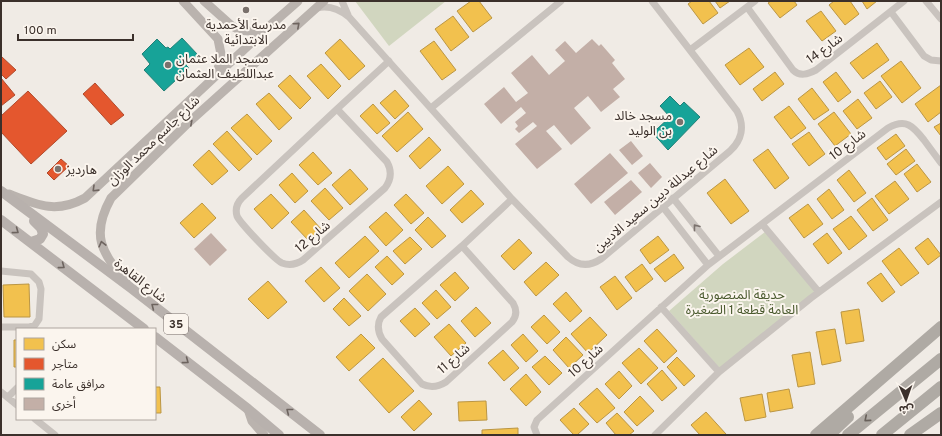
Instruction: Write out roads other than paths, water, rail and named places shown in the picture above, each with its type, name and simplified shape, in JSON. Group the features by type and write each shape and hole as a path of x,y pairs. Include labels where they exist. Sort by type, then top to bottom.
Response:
{"highway":[{"path":"816,435 938,330"},
{"path":"829,435 938,330"},
{"path":"848,435 941,359"},
{"path":"882,435 941,387"},
{"path":"910,435 941,414"},
{"path":"919,435 941,414"}],"main road":[{"name":"شارع القاهرة","path":"2,192 131,288 320,435"},
{"path":"31,213 33,219 43,234 40,239 31,242"},
{"path":"1,220 143,328"},
{"name":"35","path":"156,338 279,435"}],"street":[{"path":"183,1 215,35 220,44 221,59 217,74"},
{"name":"شارع جاسم محمد الوزان","path":"2,192 40,206 56,208 71,205 85,198 217,74 298,1"},
{"name":"شارع جاسم محمد الوزان","path":"131,288 104,252 101,238 101,222 103,214 111,198 160,149 324,1"},
{"name":"شارع عبدللة ديين سعيد الاديين","path":"342,1 349,17"},
{"path":"431,108 561,1"},
{"name":"شارع عبدللة ديين سعيد الاديين","path":"316,8 326,6 334,8 349,17 512,199 568,257 576,263 584,264 593,263 601,259 674,198 735,146 742,131 737,111 652,1"},
{"path":"690,50 755,1"},
{"name":"شارع 14","path":"747,7 795,73 803,75 816,70 904,1"},
{"path":"926,1 941,19"},
{"path":"195,14 200,16 206,13 208,9 205,2"},
{"path":"205,2 237,29 248,31 266,30"},
{"path":"891,12 924,56 932,60 941,61"},
{"name":"شارع 12","path":"337,109 387,162 390,171 390,180 385,188 303,260 295,264 280,263 241,222 236,213 237,207 242,198 388,61"},
{"name":"شارع 10","path":"537,435 534,427 536,420 708,265 894,124 906,123 913,127 941,163"},
{"path":"149,137 152,146 160,149"},
{"path":"674,198 719,256"},
{"name":"شارع 11","path":"462,246 513,303 516,314 510,324 446,382 436,386 426,386 422,384 382,339 378,324 381,317 462,246 512,199"},
{"path":"655,435 719,372 818,291 941,202"},
{"path":"663,207 708,265"},
{"path":"762,224 818,291"},
{"path":"1,271 31,274 39,282 41,288 40,315 35,325 29,327 1,327"},
{"path":"660,307 719,372"},
{"path":"8,397 16,389"},
{"path":"1,392 16,403"},
{"path":"248,409 252,421 264,435"},
{"path":"36,420 55,435"}],"place":[{"name":"مدرسة الأحمدية الابتدائية","path":"246,10"},
{"name":"مسجد الملا عثمان عبداللطيف العثمان","path":"168,65"},
{"name":"مسجد خالد بن الوليد","path":"680,122"},
{"name":"هارديز","path":"58,169"}],"park label":[{"name":"حديقة المنصورية العامة قطعة 1 الصغيرة","path":"742,302"}]}
